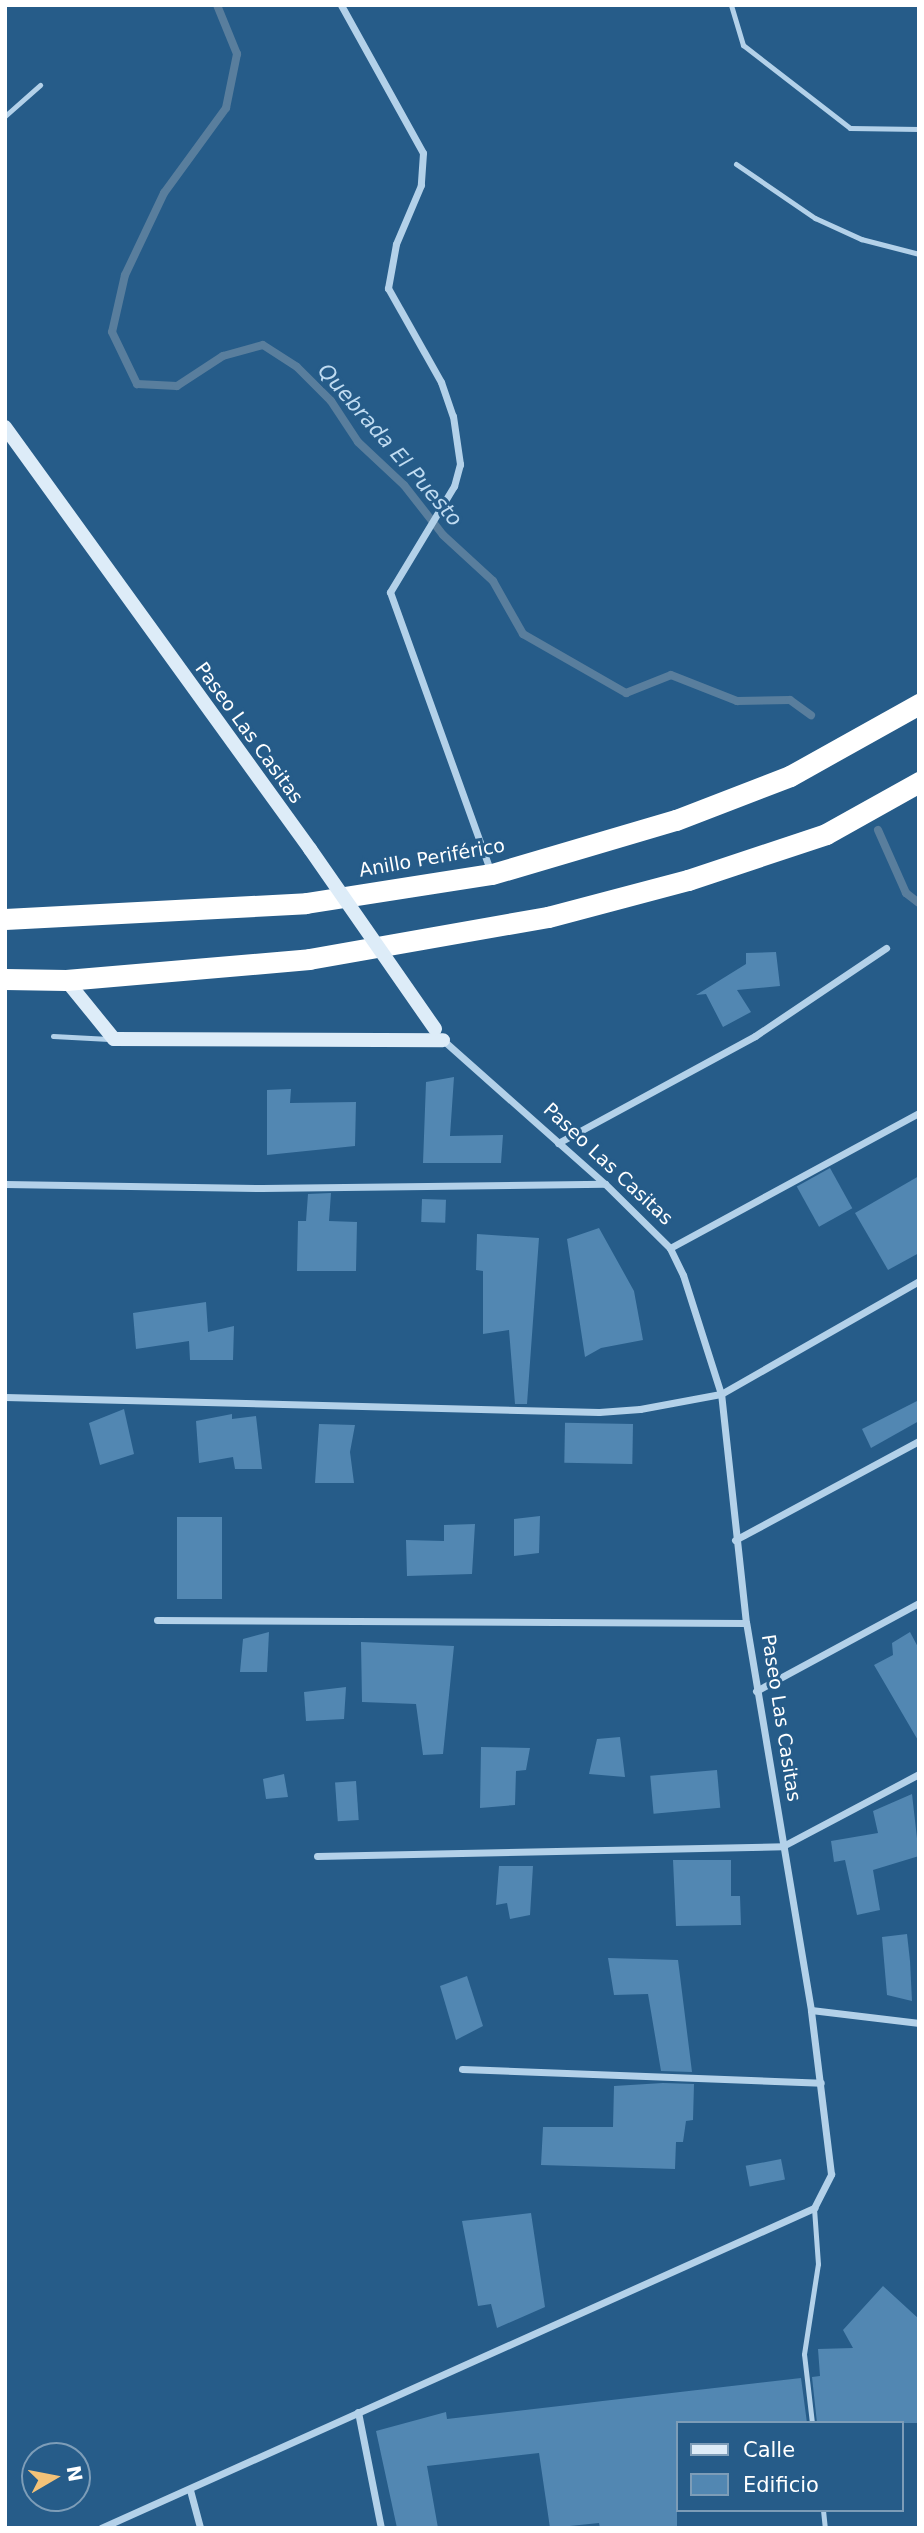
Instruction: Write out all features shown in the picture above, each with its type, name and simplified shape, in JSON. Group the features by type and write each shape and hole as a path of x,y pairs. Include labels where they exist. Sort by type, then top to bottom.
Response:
{"highway":[{"name":"Anillo Periférico","path":"5,919 306,903 492,874 676,820 790,776 919,704"},
{"path":"5,979 66,979 309,959 548,917 688,880 827,834 919,782"}],"street":[{"path":"341,5 423,153 421,185 394,252 388,288 440,382 453,416 460,464 454,486 390,592 492,874"},
{"name":"Paseo Las Casitas","path":"6,428 310,849 439,1034 605,1184 670,1248 721,1394 746,1623 821,2083 831,2174 814,2208"},
{"path":"558,1143 755,1036 886,948"},
{"path":"66,979 114,1039 439,1034"},
{"path":"670,1248 919,1113"},
{"path":"5,1184 262,1188 605,1184"},
{"path":"5,1397 598,1412 721,1394 919,1281"},
{"path":"735,1540 919,1441"},
{"path":"756,1690 919,1603"},
{"path":"157,1620 746,1623"},
{"path":"317,1856 783,1846 919,1774"},
{"path":"811,2010 919,2023"},
{"path":"462,2069 821,2083"},
{"path":"101,2528 814,2208"},
{"path":"358,2413 381,2528"},
{"path":"190,2490 200,2528"}],"lane":[{"path":"732,5 743,45 850,128 919,129"},
{"path":"5,116 40,85"},
{"path":"736,164 816,218 861,239 919,254"},
{"path":"53,1036 114,1039"},
{"path":"812,2421 804,2354 818,2264 814,2208"}],"building":[{"path":"776,952 780,986 737,990 751,1012 723,1027 706,994 696,995 746,964 746,953"},
{"path":"454,1077 450,1136 503,1135 501,1163 423,1163 426,1082"},
{"path":"291,1089 290,1103 356,1102 355,1146 267,1155 267,1090"},
{"path":"830,1168 852,1208 819,1227 797,1186"},
{"path":"919,1176 919,1253 888,1270 855,1213"},
{"path":"331,1193 329,1221 357,1222 356,1271 297,1271 298,1221 306,1221 308,1194"},
{"path":"422,1199 446,1200 445,1223 421,1222"},
{"path":"599,1228 634,1291 643,1340 601,1348 585,1357 567,1239"},
{"path":"477,1234 539,1238 527,1404 515,1404 509,1330 483,1334 483,1271 476,1270"},
{"path":"206,1302 208,1332 234,1326 233,1360 190,1360 189,1341 136,1349 133,1313"},
{"path":"919,1400 919,1421 871,1448 862,1429"},
{"path":"124,1409 134,1454 100,1465 89,1423"},
{"path":"232,1414 232,1419 256,1416 262,1469 235,1469 233,1457 199,1463 196,1421"},
{"path":"565,1423 633,1424 632,1464 564,1463"},
{"path":"319,1424 355,1425 350,1452 354,1483 315,1483"},
{"path":"540,1516 539,1553 514,1556 514,1519"},
{"path":"177,1517 222,1517 222,1599 177,1599"},
{"path":"475,1524 472,1574 407,1576 406,1540 444,1541 444,1525"},
{"path":"269,1632 267,1672 240,1672 243,1639"},
{"path":"910,1632 919,1649 919,1742 874,1665 893,1655 892,1643"},
{"path":"361,1642 454,1646 443,1754 423,1755 416,1704 362,1702"},
{"path":"346,1687 344,1719 306,1721 304,1692"},
{"path":"620,1737 625,1777 589,1774 597,1739"},
{"path":"481,1747 530,1748 526,1770 516,1771 515,1805 480,1808"},
{"path":"717,1770 720,1808 654,1814 650,1776"},
{"path":"284,1774 288,1797 266,1799 263,1779"},
{"path":"356,1781 359,1820 338,1821 335,1782"},
{"path":"912,1794 919,1856 873,1870 880,1910 857,1915 845,1860 834,1862 831,1841 878,1833 873,1811"},
{"path":"673,1860 731,1860 731,1896 740,1896 741,1925 676,1926"},
{"path":"499,1866 533,1866 530,1915 510,1919 507,1903 496,1905"},
{"path":"907,1934 912,2001 887,1995 882,1937"},
{"path":"608,1958 678,1960 692,2072 661,2071 648,1994 614,1995"},
{"path":"467,1976 483,2026 456,2040 440,1986"},
{"path":"694,2084 693,2120 686,2121 683,2142 676,2142 675,2169 541,2165 543,2127 613,2127 614,2086"},
{"path":"781,2159 785,2180 750,2186 746,2166"},
{"path":"531,2213 545,2307 497,2328 491,2304 478,2306 462,2221"},
{"path":"883,2286 919,2319 919,2423 817,2421 812,2377 820,2376 818,2349 853,2348 843,2330"},
{"path":"801,2378 807,2421 676,2421 677,2528 600,2528 599,2523 550,2528 539,2453 427,2466 438,2528 397,2528 376,2431 446,2412 447,2419"}],"waterway":[{"name":"Quebrada El Puesto","path":"217,5 237,54 226,108 164,193 125,275 112,332 137,384 177,386 223,356 263,345 297,367 331,401 358,442 404,485 443,535 493,581 523,634 626,693 671,675 737,701 790,700 811,715"},
{"name":"Quebrada El Puesto","path":"878,830 906,893 919,903"}]}
